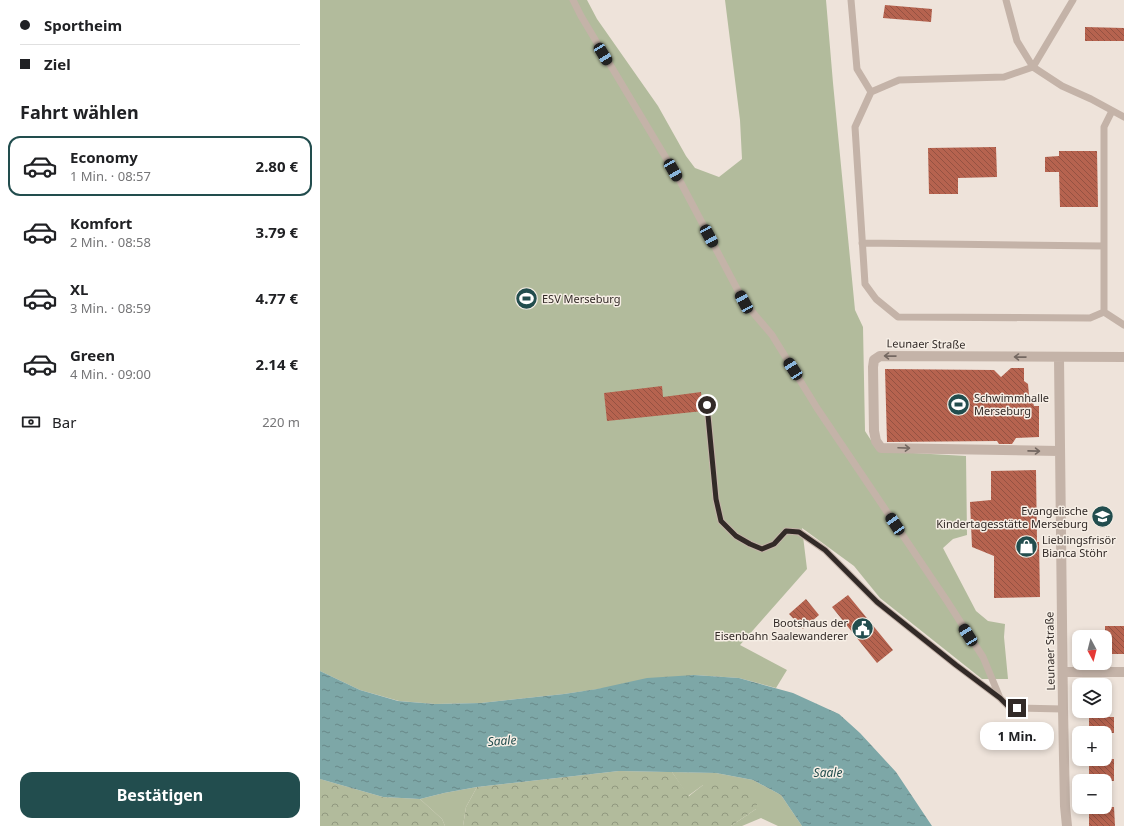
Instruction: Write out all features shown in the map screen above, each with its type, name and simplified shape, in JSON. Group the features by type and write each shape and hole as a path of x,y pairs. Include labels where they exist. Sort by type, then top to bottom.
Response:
{"street":[{"name":"Leunaer Straße","path":"1059,451 881,448 876,441 874,431 872,367 874,360 880,356 1059,358 1063,709 1065,806 1067,826"},
{"path":"1059,358 1124,357"},
{"path":"1063,672 1124,672"}],"lane":[{"path":"573,0 596,43 681,183 744,302 772,336 817,408 947,601 983,657 1000,698"},
{"path":"851,0 857,69 871,92"},
{"path":"1006,0 1016,41 1033,68 1062,86 1124,117"},
{"path":"1073,0 1033,68 1004,77 899,80 871,92 855,128 864,284 876,299 898,317 1090,318 1104,312"},
{"path":"1104,312 1104,128 1112,111"},
{"path":"862,242 1104,246"},
{"path":"1104,312 1124,325"},
{"path":"707,405 716,499 721,521 736,536 762,549 774,544 786,531 799,532 825,550 877,602 1000,698 1008,706 1017,708 1063,709"}],"green space":[{"name":"ESV Merseburg","path":"320,0 587,0 597,19 658,106 686,156 695,168 719,177 742,159 740,120 725,0 826,0 855,310 863,327 865,431 878,451 966,456 967,535 953,539 943,548 976,611 988,621 1005,624 1004,637 1008,679 982,679 880,598 854,566 802,528 807,569 740,645 787,670 776,688 739,678 694,675 564,694 481,703 435,704 399,701 360,690 320,671"},
{"path":"619,771 672,772 689,796 703,785 726,780 749,788 758,799 756,809 731,826 463,826 466,807 477,787"},
{"path":"672,772 716,773 753,780 781,795 802,826 778,826 761,818 742,826 731,826 756,809 703,785 688,796"},
{"path":"320,779 383,797 420,799 442,819 445,826 320,826"},
{"path":"477,787 466,807 463,826 445,826 442,819 420,799 444,793"}],"water":[{"name":"Saale","path":"320,671 360,690 398,701 435,704 481,703 564,694 597,689 647,678 694,675 739,678 793,693 839,714 860,733 896,772 932,826 802,826 781,795 753,780 716,773 619,771 477,787 420,799 383,797 320,779"}],"building":[{"path":"885,5 932,9 931,22 883,18"},
{"path":"1085,27 1124,28 1124,41 1085,41"},
{"path":"996,147 997,177 958,178 958,194 929,194 928,148"},
{"path":"1059,151 1097,151 1098,207 1060,207 1059,172 1045,172 1045,157 1059,156"},
{"name":"Schwimmhalle Merseburg","path":"1011,368 1024,368 1024,381 1028,384 1029,395 1034,406 1039,406 1039,437 1016,438 1012,444 999,444 997,441 887,442 885,369 994,370 1001,377"},
{"path":"662,386 663,397 701,392 703,411 607,421 604,393"},
{"path":"1036,470 1037,542 1039,542 1040,597 994,598 994,556 972,547 970,502 991,500 991,471"},
{"name":"Bootshaus der Eisenbahn Saalewanderer","path":"848,595 893,650 877,663 832,607"},
{"path":"806,599 819,615 803,629 789,614"},
{"path":"1105,626 1124,626 1124,654 1112,654 1112,630 1105,630"},
{"path":"1114,717 1114,733 1112,733 1112,726 1089,726 1089,718"},
{"path":"1112,759 1114,759 1114,781 1112,781 1112,774 1089,774 1089,766 1112,766"},
{"path":"1112,807 1114,807 1115,826 1089,826 1089,814 1112,814"}],"place":[{"name":"ESV Merseburg","path":"527,299"},
{"name":"Schwimmhalle Merseburg","path":"959,404"},
{"name":"Evangelische Kindertagesstätte Merseburg","path":"1103,517"},
{"name":"Lieblingsfrisör Bianca Stöhr","path":"1026,546"},
{"name":"Bootshaus der Eisenbahn Saalewanderer","path":"863,629"}],"route":[{"path":"707,405 716,499 721,521 736,536 762,549 774,544 786,531 799,532 825,550 877,602 1000,698 1008,706 1017,708"}]}
